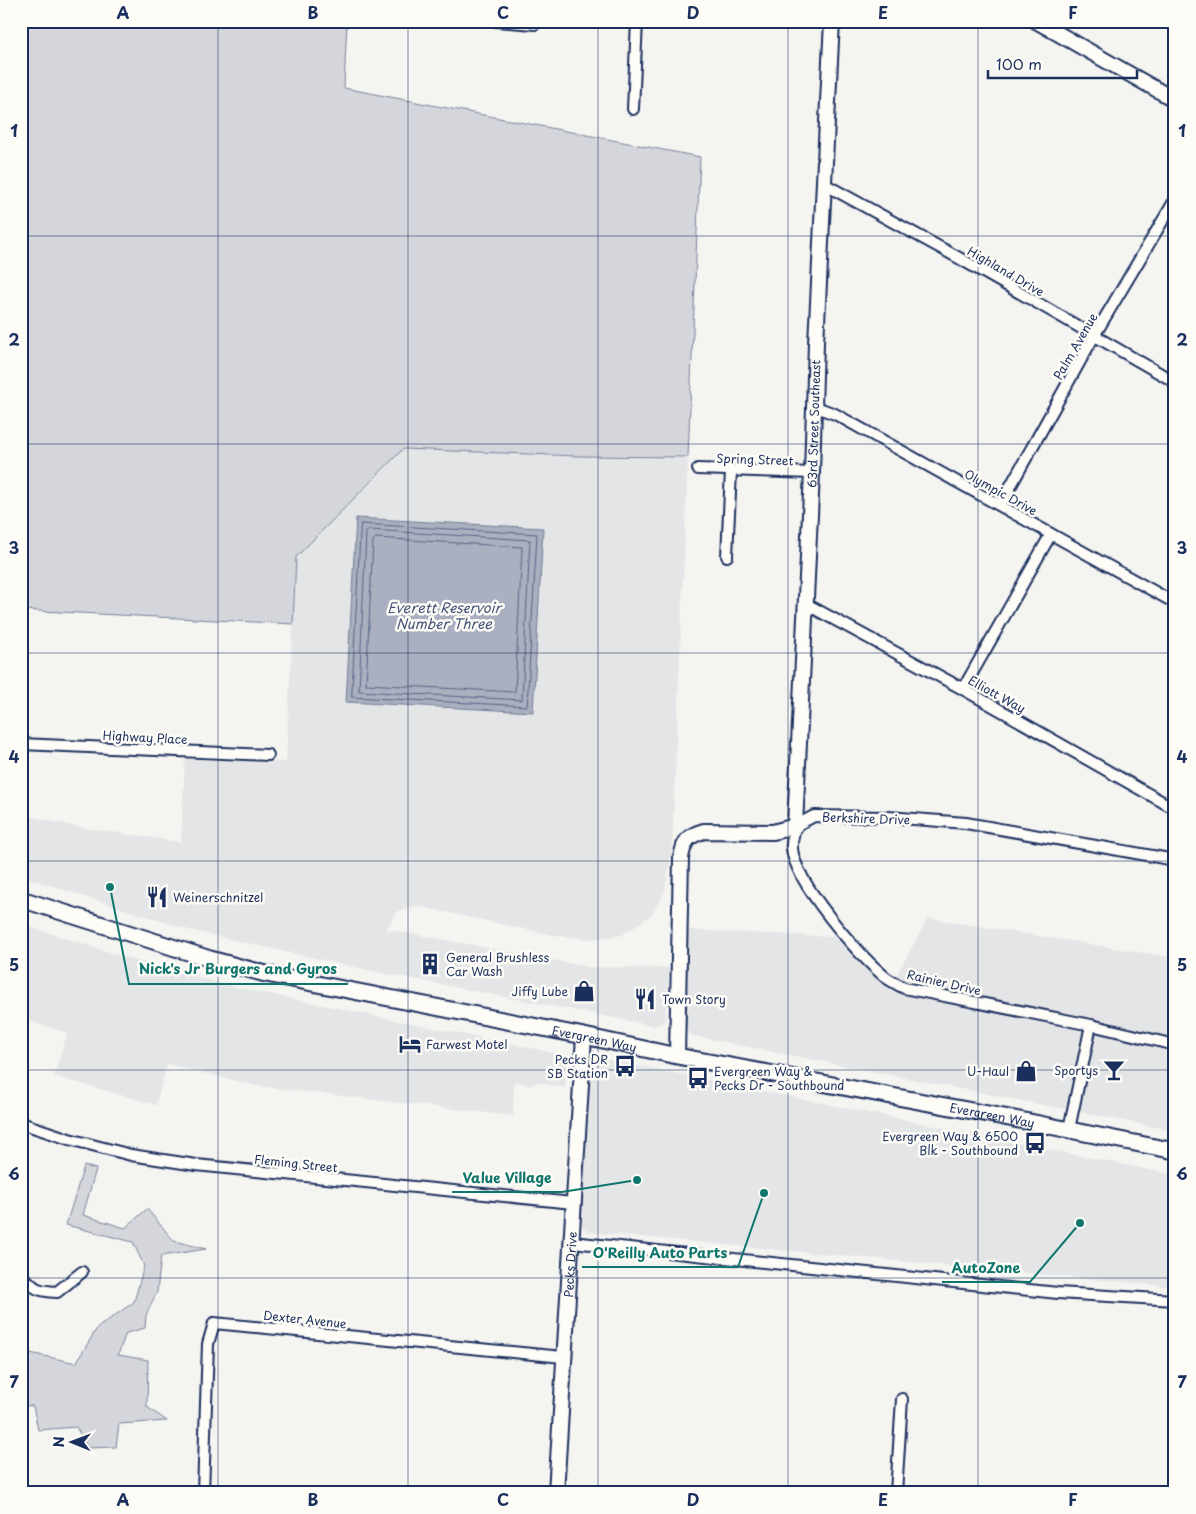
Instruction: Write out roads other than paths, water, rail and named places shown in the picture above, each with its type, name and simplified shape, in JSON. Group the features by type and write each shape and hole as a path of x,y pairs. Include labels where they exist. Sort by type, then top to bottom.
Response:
{"main road":[{"name":"Evergreen Way","path":"21,899 210,959 254,971 677,1056 1069,1129 1175,1151"}],"street":[{"path":"496,21 535,24"},
{"path":"633,109 637,21"},
{"name":"63rd Street Southeast","path":"795,826 832,21"},
{"path":"1036,21 1175,100"},
{"name":"Highland Drive","path":"824,184 959,258 1175,382"},
{"name":"Palm Avenue","path":"1000,505 1094,336 1175,200"},
{"name":"Olympic Drive","path":"813,406 835,414 1175,603"},
{"name":"Spring Street","path":"698,469 812,473"},
{"path":"727,556 731,470"},
{"path":"963,689 1051,534"},
{"name":"Elliott Way","path":"806,604 963,689 1175,809"},
{"name":"Highway Place","path":"21,744 268,755"},
{"name":"Berkshire Drive","path":"677,1056 681,858 684,842 694,834 704,831 773,832 795,826 814,816 888,817 966,823 1175,860"},
{"name":"Rainier Drive","path":"795,826 792,849 801,876 824,910 862,955 885,977 904,988 1091,1025 1175,1045"},
{"path":"1069,1129 1091,1025"},
{"name":"Pecks Drive","path":"556,1493 584,1036"},
{"name":"Fleming Street","path":"21,1123 69,1139 131,1155 196,1166 573,1203"},
{"path":"572,1242 1058,1293 1175,1300"},
{"path":"21,1274 41,1292 57,1292 82,1272"},
{"name":"Dexter Avenue","path":"203,1493 208,1344 214,1322 563,1357"},
{"path":"896,1493 902,1399"}],"water":[{"name":"Everett Reservoir Number Three","path":"356,518 543,528 533,712 346,702"}],"place":[{"name":"Nick's Jr Burgers and Gyros","path":"110,887"},
{"name":"Weinerschnitzel","path":"157,897"},
{"name":"General Brushless Car Wash","path":"430,964"},
{"name":"Jiffy Lube","path":"584,991"},
{"name":"Town Story","path":"645,999"},
{"name":"Farwest Motel","path":"410,1044"},
{"name":"Pecks DR SB Station","path":"625,1066"},
{"name":"Sportys","path":"1114,1070"},
{"name":"U-Haul","path":"1026,1071"},
{"name":"Evergreen Way & Pecks Dr - Southbound","path":"698,1078"},
{"name":"Evergreen Way & 6500 Blk - Southbound","path":"1035,1143"},
{"name":"Value Village","path":"637,1180"},
{"name":"O'Reilly Auto Parts","path":"764,1193"},
{"name":"AutoZone","path":"1080,1223"}]}
